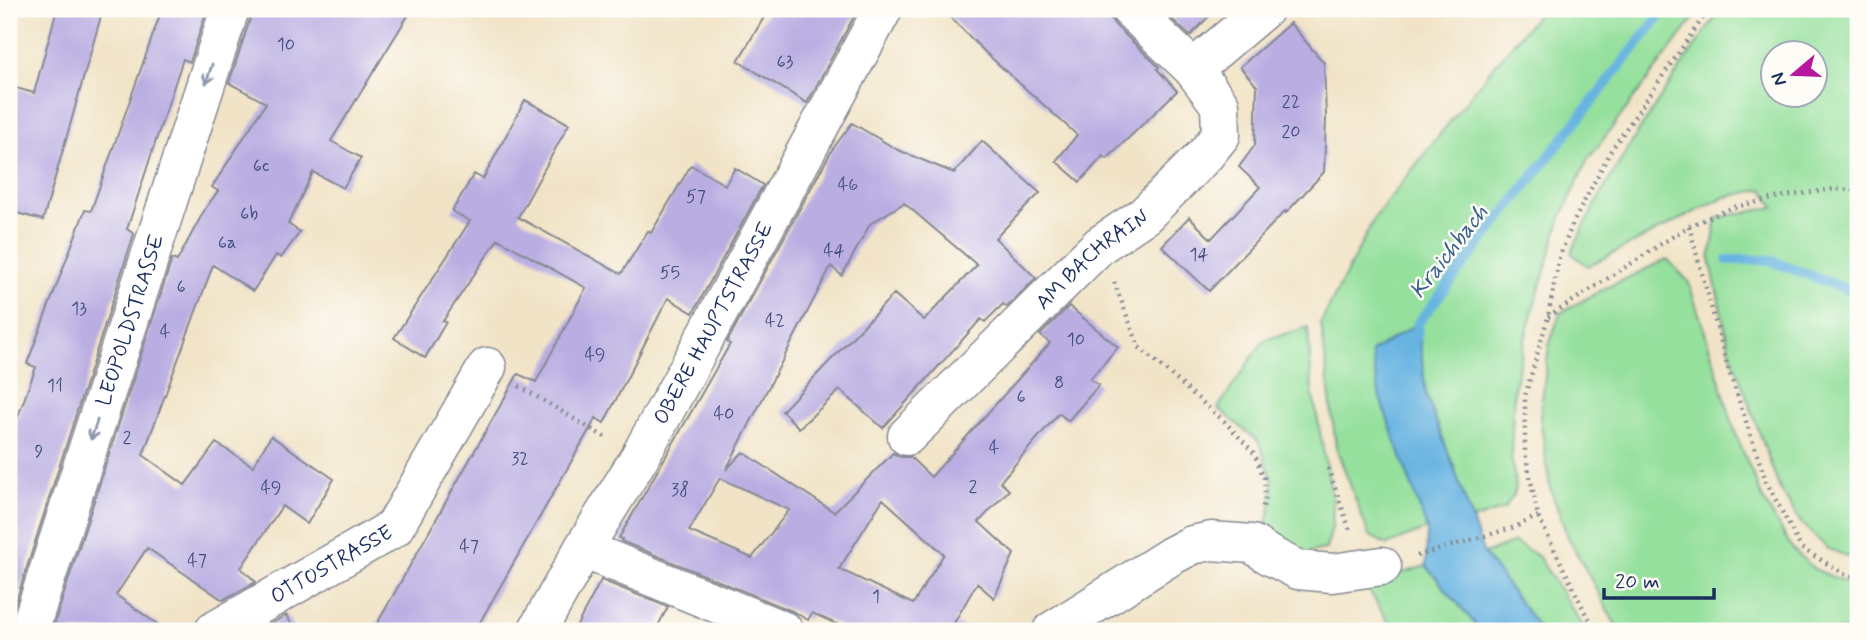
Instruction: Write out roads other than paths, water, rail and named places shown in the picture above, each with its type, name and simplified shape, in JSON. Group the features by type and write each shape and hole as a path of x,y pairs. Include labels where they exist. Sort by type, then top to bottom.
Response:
{"street":[{"name":"LEOPOLDSTRASSE","path":"29,631 230,9"},
{"name":"OBERE HAUPTSTRASSE","path":"537,631 639,458 883,9"},
{"name":"AM BACHRAIN","path":"907,436 1100,245 1145,215 1205,155 1221,135 1220,105 1193,69 1130,9"},
{"path":"1193,69 1264,9"},
{"name":"OTTOSTRASSE","path":"214,631 394,528 487,367"},
{"path":"1052,631 1171,556 1192,545 1212,541 1252,544 1298,570 1332,573 1375,567"},
{"path":"583,549 784,631"}],"water":[{"path":"1418,323 1426,395 1484,554 1541,631 1481,631 1426,566 1427,529 1380,398 1371,352"}],"waterway":[{"name":"Kraichbach","path":"1417,337 1418,323 1665,9"},
{"path":"1727,260 1769,260 1854,292 1858,297"}]}
